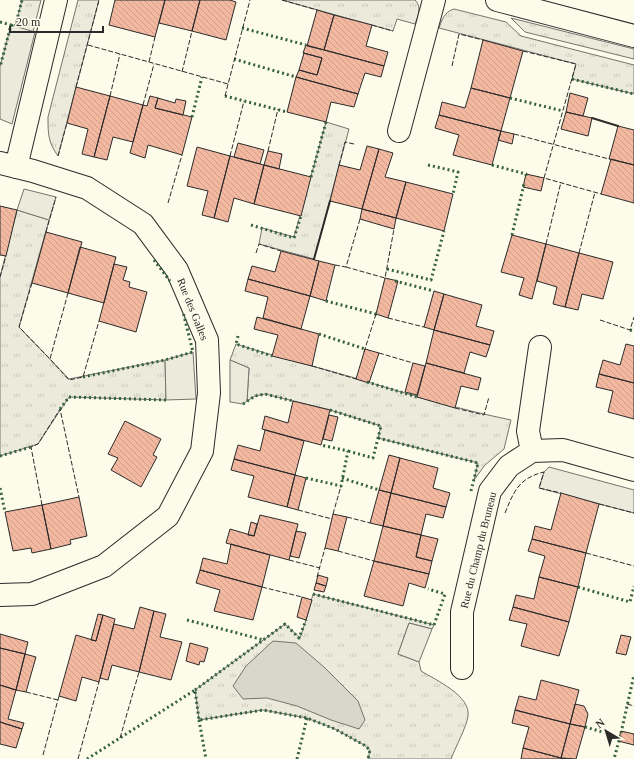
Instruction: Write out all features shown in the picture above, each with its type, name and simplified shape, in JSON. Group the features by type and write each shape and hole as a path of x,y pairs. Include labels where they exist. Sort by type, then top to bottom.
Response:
{"street":[{"name":"Rue des Galles","path":"0,595 32,594 104,566 168,516 202,451 209,393 207,340 177,270 143,224 87,188 33,171 8,165 56,0"},
{"path":"399,131 434,0"},
{"path":"497,0 634,36"},
{"path":"540,347 528,431 532,451 563,450 634,470"},
{"name":"Rue du Champ du Bruneau","path":"462,668 462,612 490,491 509,466 532,451"}],"green space":[{"path":"22,0 41,0 33,32 15,27"},
{"path":"78,0 99,0 58,156 49,138 48,117"},
{"path":"282,0 415,0 419,11 415,24 397,19 393,31"},
{"path":"454,9 506,22 521,36 634,65 634,94 572,79 576,64 439,28 442,19 448,12"},
{"path":"511,18 634,49 634,59 525,32"},
{"path":"326,122 349,129 314,259 259,244 262,228 294,237"},
{"path":"17,210 49,220 19,327 69,379 165,360 166,400 69,397 38,444 0,456 0,277"},
{"path":"236,344 433,401 511,420 504,449 485,465 474,480 478,463 378,438 381,426 330,410 265,394 255,396 247,401 249,368 230,360"},
{"path":"313,594 434,625 432,629 409,623 398,654 419,662 421,671 451,689 464,702 468,716 451,759 368,759 370,750 364,745 335,729 307,718 263,710 199,720 195,690 285,624 300,638"}],"shaded area":[{"path":"11,25 35,32 12,124 0,119 0,67"},
{"path":"24,189 56,197 49,220 17,210"},
{"path":"193,352 196,399 166,400 165,360"},
{"path":"230,360 249,368 247,401 243,404 230,402"},
{"path":"549,467 634,490 634,513 539,488 544,472"},
{"path":"409,623 432,629 419,662 398,654"},
{"path":"273,641 296,643 324,667 358,701 365,720 359,729 331,720 297,706 267,698 243,699 233,686 246,666"}],"building":[{"path":"115,0 165,0 155,37 109,25"},
{"path":"165,0 200,0 192,31 159,23"},
{"path":"200,0 230,0 236,2 226,40 192,31"},
{"path":"317,10 334,15 324,50 307,46"},
{"path":"334,15 372,25 366,46 388,52 384,66 324,50"},
{"path":"483,40 523,51 510,98 471,88"},
{"path":"306,45 384,66 381,77 365,73 358,94 296,77 299,70 317,75 322,58 303,53"},
{"path":"304,53 322,58 317,75 299,70"},
{"path":"296,77 358,94 354,107 331,102 326,122 287,112"},
{"path":"76,87 110,96 94,157 82,154 88,129 67,123"},
{"path":"471,88 510,98 501,131 439,115 442,102 465,108"},
{"path":"570,93 588,98 583,116 566,112"},
{"path":"110,96 143,105 133,142 113,137 107,160 94,157"},
{"path":"150,96 158,98 155,108 192,117 182,155 148,145 145,158 130,153 143,105 147,106"},
{"path":"158,98 175,103 176,99 186,101 183,115 155,108"},
{"path":"566,112 592,118 588,136 561,129"},
{"path":"439,115 501,131 492,165 453,155 459,135 435,128"},
{"path":"618,126 634,130 634,165 609,159"},
{"path":"501,131 514,134 512,144 498,140"},
{"path":"238,143 264,150 260,164 234,157"},
{"path":"367,146 379,149 362,209 330,201 339,165 360,170"},
{"path":"197,147 230,156 214,218 202,215 208,191 187,186"},
{"path":"379,149 393,153 385,177 406,182 396,218 362,209"},
{"path":"268,151 282,154 279,169 264,165"},
{"path":"230,156 264,165 254,204 234,198 228,222 214,218"},
{"path":"611,159 634,165 634,203 601,194"},
{"path":"264,165 311,177 301,216 254,204"},
{"path":"526,174 544,178 541,191 523,187"},
{"path":"406,182 453,194 444,231 396,218"},
{"path":"0,206 17,210 6,256 0,255"},
{"path":"362,209 396,218 394,229 360,219"},
{"path":"46,232 82,242 68,293 32,283"},
{"path":"512,235 546,244 532,299 519,295 524,278 501,272"},
{"path":"546,244 579,253 565,307 553,304 557,287 537,281"},
{"path":"80,247 116,257 104,303 68,293"},
{"path":"281,251 319,261 310,296 248,279 252,266 275,272"},
{"path":"579,253 613,262 603,299 582,294 578,310 565,307"},
{"path":"319,261 335,265 326,301 310,296"},
{"path":"114,264 127,267 123,280 130,282 129,287 147,292 136,332 99,321"},
{"path":"385,278 398,281 388,318 376,314"},
{"path":"248,279 310,296 301,329 263,318 268,297 245,291"},
{"path":"434,291 444,294 434,330 424,327"},
{"path":"444,294 482,305 476,326 494,331 490,345 434,330"},
{"path":"257,317 319,334 312,366 272,356 278,335 254,329"},
{"path":"434,330 490,345 486,357 470,352 464,373 426,363"},
{"path":"626,344 634,346 634,383 599,374 603,360 620,365"},
{"path":"365,349 379,353 369,383 356,379"},
{"path":"413,363 425,366 417,395 405,392"},
{"path":"426,363 481,378 478,390 461,386 455,408 417,397"},
{"path":"599,374 634,383 634,419 608,412 613,391 596,387"},
{"path":"293,401 330,410 321,445 262,429 265,416 288,423"},
{"path":"329,415 338,417 332,441 323,439"},
{"path":"125,421 161,439 153,455 157,457 141,487 111,470 118,458 108,454"},
{"path":"265,430 304,441 295,475 234,459 238,445 260,451"},
{"path":"389,455 400,458 391,493 379,490"},
{"path":"400,458 438,468 433,488 450,493 446,507 391,493"},
{"path":"234,459 295,475 287,507 248,497 254,476 231,470"},
{"path":"295,475 306,478 298,510 287,507"},
{"path":"379,490 391,493 383,526 370,523"},
{"path":"391,493 446,507 443,518 426,514 421,535 383,526"},
{"path":"561,493 599,504 586,553 532,539 535,526 551,530"},
{"path":"79,497 87,536 70,540 71,544 51,549 42,505"},
{"path":"42,505 51,549 32,553 31,548 13,551 5,512"},
{"path":"333,514 347,517 338,551 325,548"},
{"path":"260,515 298,524 289,560 226,543 230,529 254,536"},
{"path":"251,522 257,524 254,536 248,535"},
{"path":"383,526 421,535 416,557 432,561 429,574 374,561"},
{"path":"296,531 306,533 299,558 290,556"},
{"path":"421,535 438,539 432,561 416,557"},
{"path":"532,539 586,553 578,587 539,577 545,556 528,551"},
{"path":"231,544 270,555 262,587 200,570 203,558 227,564"},
{"path":"374,561 429,574 425,588 409,583 403,606 364,596"},
{"path":"200,570 262,587 253,620 214,611 220,590 196,583"},
{"path":"318,575 328,578 326,586 316,583"},
{"path":"539,577 578,587 569,622 513,607 516,595 534,599"},
{"path":"316,583 326,586 324,592 314,590"},
{"path":"302,597 312,600 306,620 297,617"},
{"path":"140,607 154,611 139,672 112,665 108,680 100,678 114,624 134,629"},
{"path":"513,607 569,622 559,656 521,646 527,624 509,620"},
{"path":"154,611 166,614 160,637 182,642 171,680 139,672"},
{"path":"98,614 103,615 96,641 91,640"},
{"path":"103,615 115,619 99,682 82,677 76,701 59,696 76,635 96,641"},
{"path":"0,634 28,642 25,654 0,648"},
{"path":"621,635 631,637 626,655 616,653"},
{"path":"190,643 208,648 204,662 200,661 199,665 186,661"},
{"path":"0,648 25,654 16,690 0,685"},
{"path":"25,654 36,657 26,692 16,690"},
{"path":"541,680 579,690 570,724 515,710 519,696 536,700"},
{"path":"0,685 16,690 8,719 24,723 22,729 0,722"},
{"path":"575,704 584,706 588,714 585,727 570,724"},
{"path":"515,710 570,724 561,758 523,748 529,727 512,723"},
{"path":"0,722 22,729 16,748 0,744"},
{"path":"570,724 585,727 576,759 561,758"},
{"path":"621,731 634,734 634,745 618,741"},
{"path":"523,748 561,758 566,759 521,759"}],"hedge":[{"path":"11,25 15,27 22,0"},
{"path":"0,22 11,25 0,67"},
{"path":"242,28 306,45"},
{"path":"234,59 296,77"},
{"path":"192,117 202,77"},
{"path":"572,79 634,94"},
{"path":"225,96 287,112"},
{"path":"510,98 563,111"},
{"path":"311,177 326,122"},
{"path":"428,165 458,172 453,194"},
{"path":"492,165 526,174 526,177"},
{"path":"512,235 524,184"},
{"path":"251,225 294,238 301,216"},
{"path":"387,269 431,280 444,231"},
{"path":"154,260 170,281"},
{"path":"395,281 434,291"},
{"path":"326,301 376,314 376,312"},
{"path":"83,377 165,360 193,352 183,312"},
{"path":"630,330 634,331"},
{"path":"319,334 365,349"},
{"path":"238,336 236,344 272,356"},
{"path":"367,382 417,397"},
{"path":"243,404 255,396 265,394 293,401"},
{"path":"60,409 69,397 166,400"},
{"path":"330,410 381,426 373,458 348,451"},
{"path":"378,438 478,463 471,491"},
{"path":"306,478 341,486 348,451 321,445"},
{"path":"0,456 31,447"},
{"path":"342,478 379,490"},
{"path":"0,488 5,512"},
{"path":"578,587 630,602 634,586"},
{"path":"313,594 434,625 445,594 428,589"},
{"path":"187,620 264,640"},
{"path":"195,690 285,624 299,638 306,620"},
{"path":"621,733 634,675"},
{"path":"87,759 195,690 199,720 263,710 307,718 335,729 364,745 370,750 368,759"},
{"path":"297,759 307,718"},
{"path":"199,720 206,759"},
{"path":"585,727 620,737 614,759"}],"fence":[{"path":"76,87 99,0"},
{"path":"225,96 250,0"},
{"path":"282,0 317,10"},
{"path":"372,25 393,31"},
{"path":"182,72 192,31"},
{"path":"452,66 459,34 483,40"},
{"path":"149,62 155,37"},
{"path":"88,45 228,84"},
{"path":"523,51 576,64 544,178 601,194"},
{"path":"110,96 120,54"},
{"path":"143,105 154,64"},
{"path":"230,156 244,101"},
{"path":"268,151 278,109"},
{"path":"58,156 67,123"},
{"path":"514,134 609,159"},
{"path":"339,165 345,142 354,144"},
{"path":"168,203 182,155"},
{"path":"546,244 561,182"},
{"path":"579,253 595,192"},
{"path":"46,232 56,197"},
{"path":"335,265 346,267 360,219"},
{"path":"346,267 385,278 394,229"},
{"path":"256,253 259,244 281,251"},
{"path":"0,277 6,256"},
{"path":"32,283 19,327 50,359"},
{"path":"68,293 50,359 69,380 83,377 99,321"},
{"path":"364,352 376,314"},
{"path":"600,320 630,330 634,317"},
{"path":"388,318 424,327"},
{"path":"379,353 413,363"},
{"path":"312,366 356,379 357,377"},
{"path":"455,408 484,415 489,397"},
{"path":"42,505 31,447 38,444 60,409 79,497"},
{"path":"505,513 518,486 529,478 544,472 539,488 561,493"},
{"path":"333,514 341,486"},
{"path":"599,504 634,513"},
{"path":"298,510 332,519"},
{"path":"347,517 370,523"},
{"path":"317,577 325,548"},
{"path":"338,551 374,561"},
{"path":"586,553 634,566"},
{"path":"289,560 320,568"},
{"path":"262,587 302,597"},
{"path":"120,738 139,672"},
{"path":"78,759 99,682"},
{"path":"26,692 58,700"},
{"path":"43,755 59,696"},
{"path":"627,704 634,706"}],"wall":[{"path":"592,118 618,126"},
{"path":"314,259 330,201"}]}
